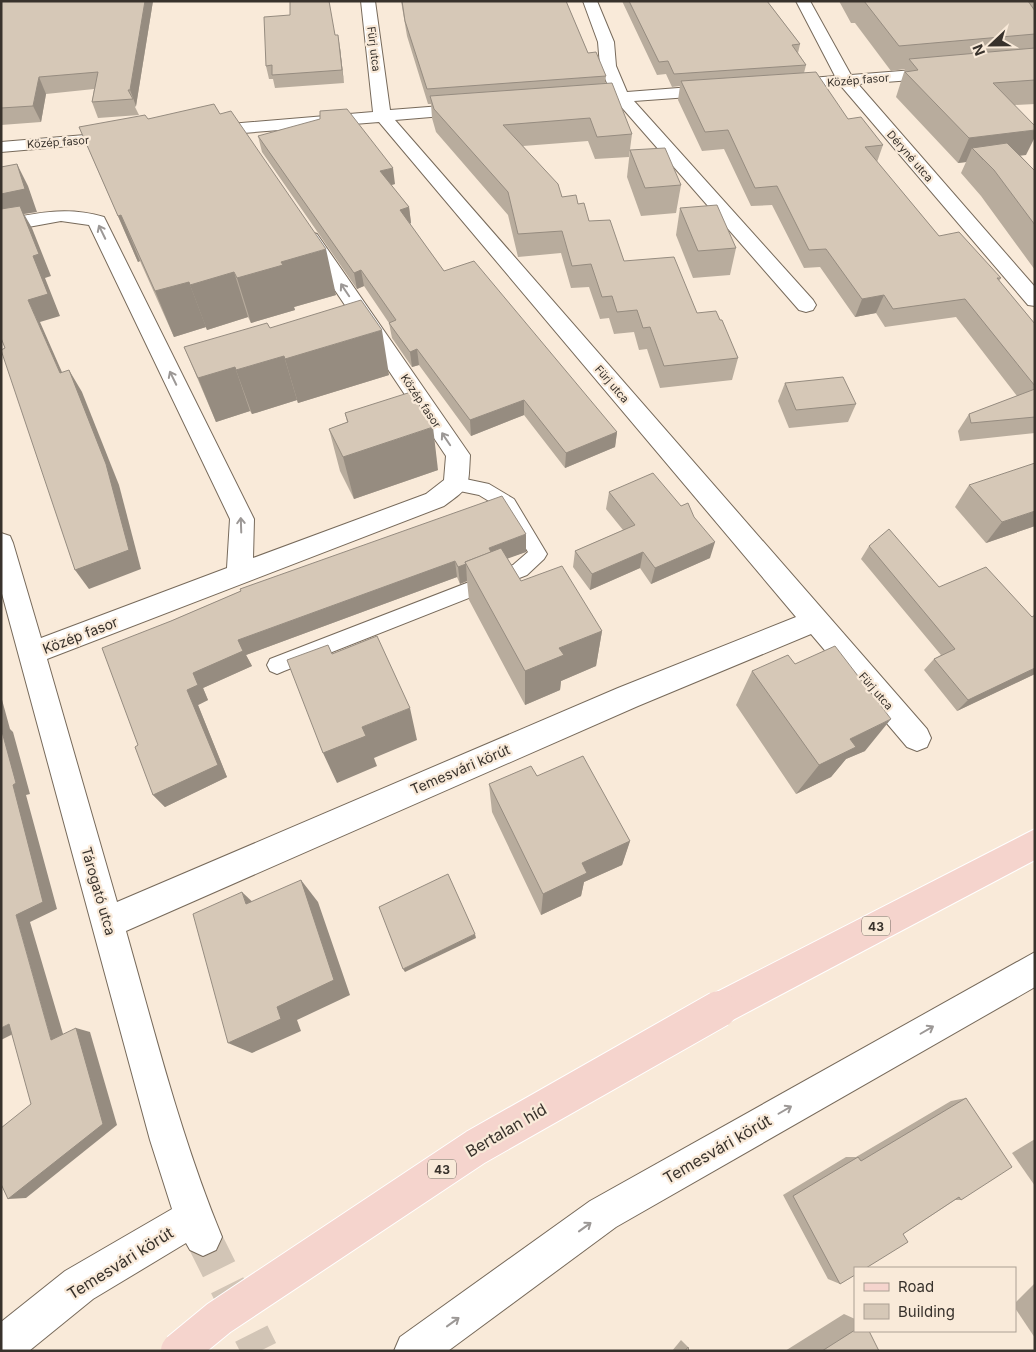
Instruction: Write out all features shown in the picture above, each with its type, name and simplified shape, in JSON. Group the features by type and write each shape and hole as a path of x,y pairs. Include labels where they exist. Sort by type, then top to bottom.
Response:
{"main road":[{"name":"Bertalan híd","path":"179,1351 219,1318 476,1147 719,1009 1035,844"}],"street":[{"name":"Fürj utca","path":"368,1 382,115 815,622 917,738"},
{"path":"590,1 606,42 608,66 621,97 806,305"},
{"name":"Déryné utca","path":"803,1 846,81 1035,300"},
{"name":"Közép fasor","path":"767,87 955,72"},
{"path":"561,102 728,90"},
{"path":"187,132 241,137 382,115 481,108"},
{"name":"Közép fasor","path":"1,147 138,136"},
{"path":"1,226 61,214 83,216 97,221 242,519 240,574"},
{"name":"Közép fasor","path":"32,653 435,500 456,484 458,455 296,218"},
{"name":"Tárogató utca","path":"1,543 168,1140 198,1227"},
{"name":"Temesvári körút","path":"108,922 628,696 815,622"},
{"name":"Temesvári körút","path":"414,1351 603,1214 1035,968"},
{"name":"Temesvári körút","path":"1,1348 79,1285 198,1227"}],"lane":[{"path":"277,665 520,570 538,554 508,504 483,489 456,484"}],"building":[{"path":"1,1 145,1 130,90 128,90 133,99 92,102 98,72 39,77 33,106 1,108"},
{"path":"290,1 329,1 335,35 338,35 342,70 272,75 272,65 266,66 264,17 290,15"},
{"path":"402,1 566,1 588,53 596,52 606,76 427,89 405,21"},
{"path":"629,1 767,1 800,44 792,45 806,65 674,74 668,61 659,62"},
{"path":"864,1 1028,1 1035,11 1035,34 899,46"},
{"path":"1035,48 1035,80 993,83 1035,126 1035,130 969,138 905,72 918,70 909,59"},
{"path":"816,72 848,119 861,117 883,145 865,147 939,236 959,232 1001,278 997,278 1035,324 1035,386 965,299 893,309 884,295 862,299 826,249 809,250 777,186 755,188 728,130 705,132 681,81"},
{"path":"612,83 632,134 597,137 590,118 503,125 558,184 562,197 576,195 578,204 584,203 589,221 610,220 624,261 674,257 697,313 716,311 720,320 722,320 738,358 664,366 650,327 643,328 637,310 617,312 612,296 602,297 591,264 572,266 562,231 518,234 508,192 434,109 430,96"},
{"path":"214,104 220,114 231,111 326,249 281,262 283,265 237,278 234,272 190,285 189,282 155,291 121,215 118,216 79,127 145,115 148,119"},
{"path":"347,109 393,168 380,171 409,207 400,210 444,271 474,261 617,432 566,453 524,400 470,420 417,349 410,352 389,323 396,320 361,270 354,273 258,136 320,119 320,111"},
{"path":"1007,143 1035,171 1035,225 994,170 972,148"},
{"path":"665,148 681,185 645,188 630,150"},
{"path":"17,164 25,189 1,194 1,167"},
{"path":"717,205 736,248 698,251 680,208"},
{"path":"20,206 39,254 33,256 48,294 28,300 60,373 69,370 106,464 129,550 75,570 1,350 5,348 1,338 1,209"},
{"path":"361,300 382,330 285,359 284,356 236,370 235,367 198,378 184,347 267,323 270,328"},
{"path":"843,377 856,404 796,410 785,383"},
{"path":"1035,389 1035,417 971,423 969,414"},
{"path":"411,392 433,427 343,457 329,429 348,422 345,413"},
{"path":"1035,463 1035,511 1002,522 969,485"},
{"path":"653,473 681,506 688,503 694,517 715,542 655,568 643,552 592,574 575,551 635,525 609,492"},
{"path":"502,496 526,534 489,548 491,552 465,562 466,564 458,567 455,561 238,640 243,651 193,673 198,685 187,690 218,765 153,795 135,747 138,745 102,648 171,621 241,591 240,589"},
{"path":"889,529 939,587 986,567 1032,617 1035,615 1035,668 968,700 934,659 955,649 869,546"},
{"path":"501,548 521,581 562,566 602,631 559,648 564,655 525,671 465,562"},
{"path":"377,636 410,708 362,727 366,736 323,753 287,660 328,645 332,654"},
{"path":"835,646 891,719 850,739 856,747 819,765 752,671 788,655 795,664"},
{"path":"1,728 16,783 13,785 43,902 16,915 51,1040 76,1028 103,1124 8,1199 1,1184 1,1128 31,1104 9,1024 1,1028"},
{"path":"583,756 630,841 582,863 587,873 543,894 489,784 531,766 537,776"},
{"path":"448,874 475,934 403,969 379,907"},
{"path":"301,880 334,980 277,1007 281,1019 228,1043 193,914 242,892 246,904"},
{"path":"966,1098 1012,1167 961,1200 959,1197 903,1234 908,1242 868,1267 854,1267 854,1276 840,1284 793,1196 858,1157 861,1161"},
{"path":"854,1331 870,1332 879,1351 822,1351"}],"tunnel":[{"path":"203,1237 260,1351"}]}
